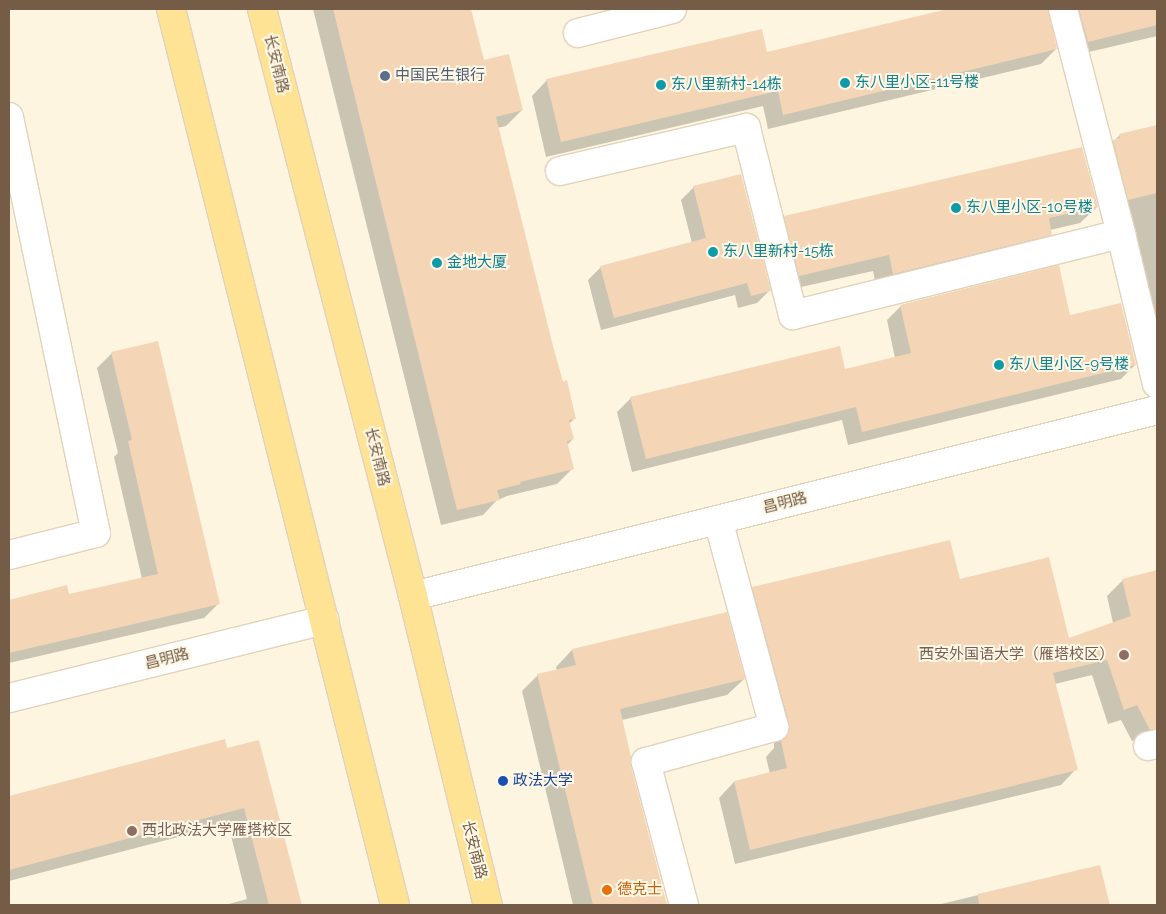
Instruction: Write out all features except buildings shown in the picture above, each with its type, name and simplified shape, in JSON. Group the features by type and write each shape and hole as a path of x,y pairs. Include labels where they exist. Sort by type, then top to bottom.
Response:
{"main road":[{"path":"171,9 395,905"},
{"name":"长安南路","path":"262,9 412,596 488,905"}],"street":[{"path":"578,33 672,9"},
{"path":"1062,9 1121,234 1157,384"},
{"path":"9,121 96,532 9,555"},
{"path":"560,171 746,128 793,315 1121,234"},
{"name":"昌明路","path":"412,596 1157,410"},
{"path":"684,905 646,762 774,727 718,520"},
{"name":"昌明路","path":"9,698 325,620"}],"place":[{"name":"中国民生银行","path":"385,76"},
{"name":"东八里小区-11号楼","path":"845,83"},
{"name":"东八里新村-14栋","path":"661,85"},
{"name":"东八里小区-10号楼","path":"956,208"},
{"name":"东八里新村-15栋","path":"713,252"},
{"name":"金地大厦","path":"437,263"},
{"name":"东八里小区-9号楼","path":"999,365"},
{"name":"西安外国语大学（雁塔校区）","path":"1124,655"},
{"name":"政法大学","path":"503,781"},
{"name":"西北政法大学雁塔校区","path":"132,831"},
{"name":"德克士","path":"607,890"}]}
